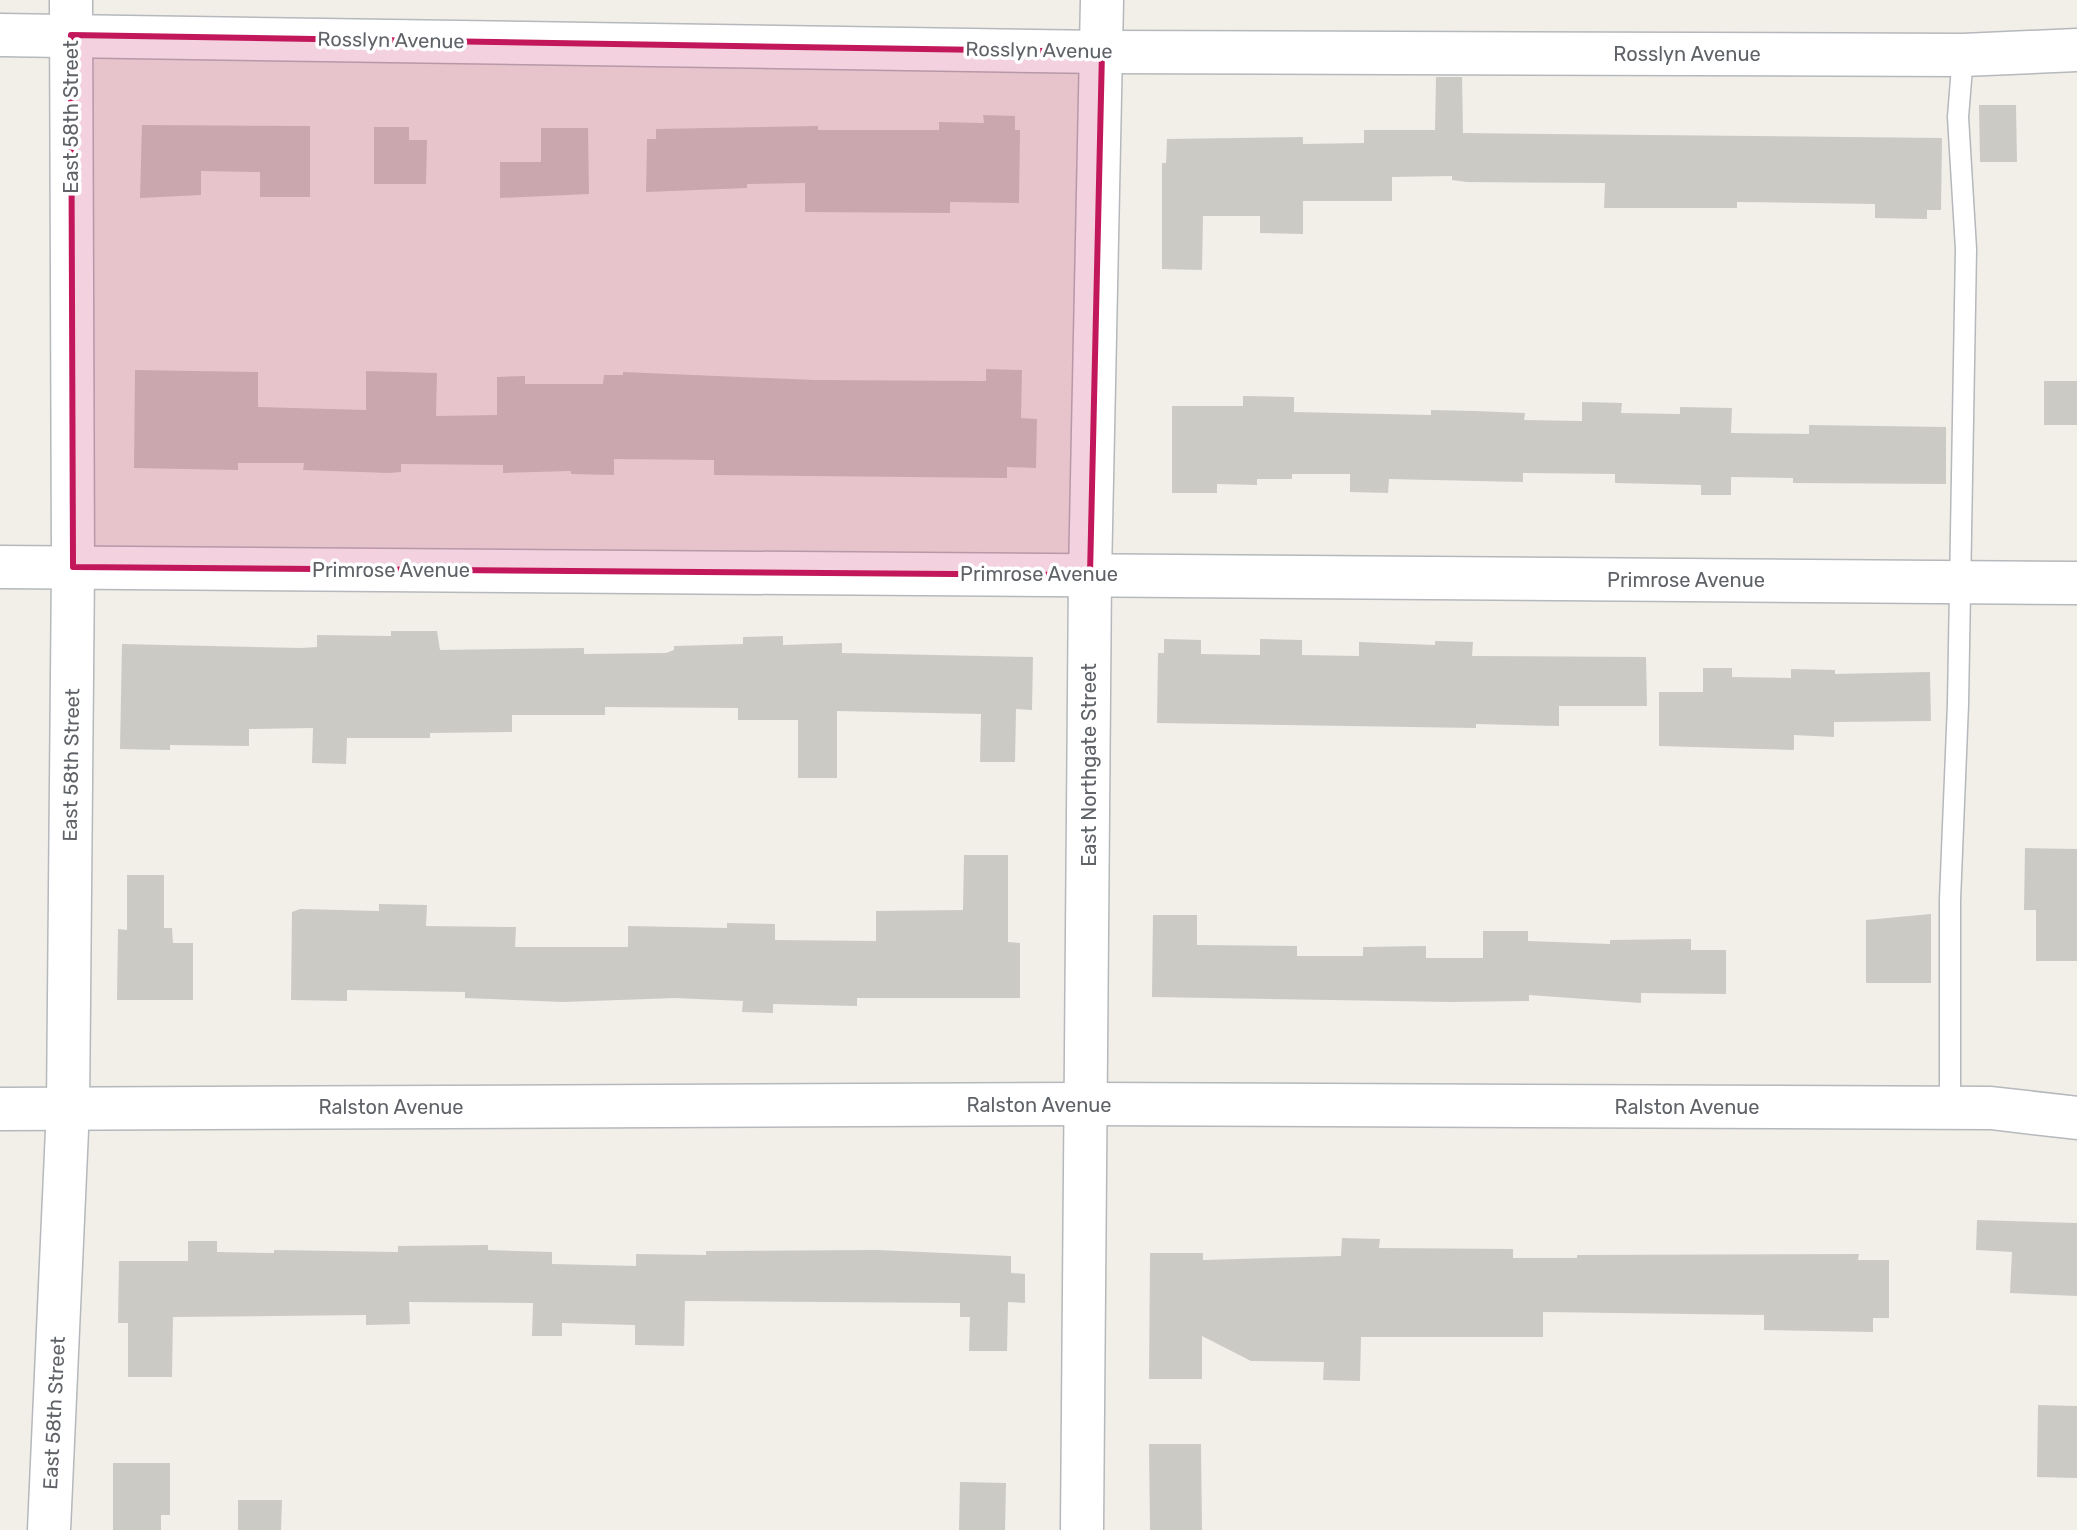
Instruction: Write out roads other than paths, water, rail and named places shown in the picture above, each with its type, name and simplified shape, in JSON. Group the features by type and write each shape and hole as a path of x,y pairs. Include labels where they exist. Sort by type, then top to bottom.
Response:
{"street":[{"name":"East Northgate Street","path":"1082,1530 1088,1104 1090,575 1102,0"},
{"name":"Rosslyn Avenue","path":"0,35 71,18 1102,52 1963,55 2077,50"},
{"name":"East 58th Street","path":"49,1530 68,1108 73,567 71,18"},
{"name":"Primrose Avenue","path":"0,567 2077,583"},
{"name":"Ralston Avenue","path":"0,1109 1088,1104 1991,1108 2077,1118"}],"lane":[{"path":"1950,1108 1950,900 1961,582 1960,404 1966,249 1958,117 1963,55"}]}
